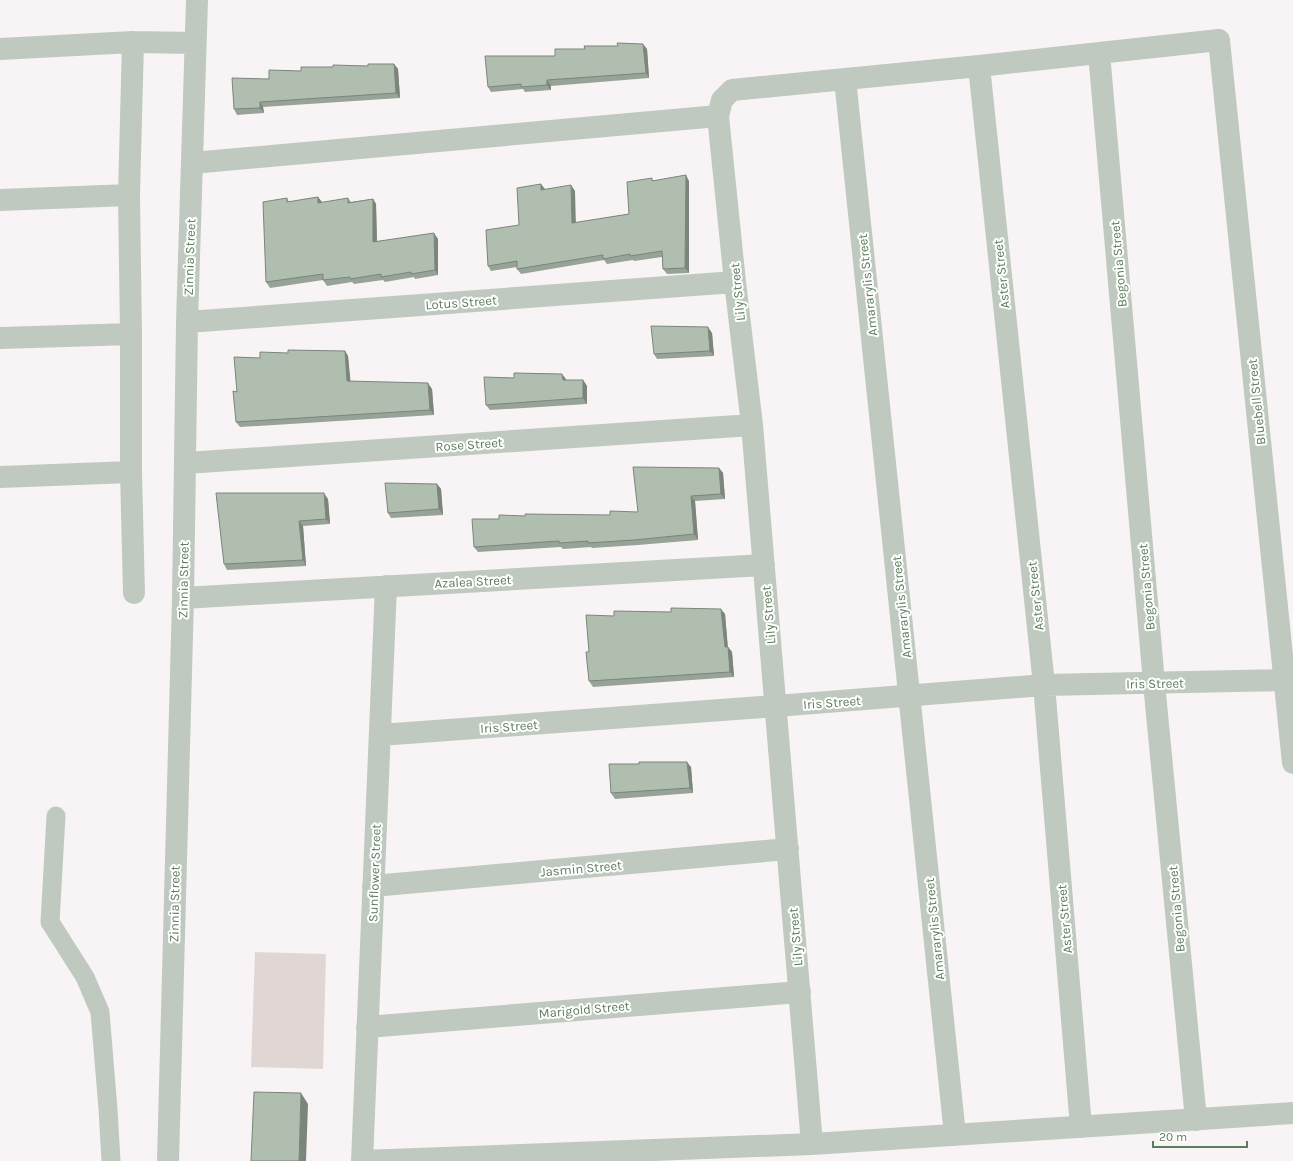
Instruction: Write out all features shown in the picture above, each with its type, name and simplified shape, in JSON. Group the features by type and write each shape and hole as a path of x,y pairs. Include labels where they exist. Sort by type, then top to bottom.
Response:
{"street":[{"name":"Zinnia Street","path":"168,1161 183,598 187,322 197,0"},
{"name":"Bluebell Street","path":"1099,53 1219,40 1286,627 1284,680 1293,756"},
{"path":"133,42 129,195 131,472 134,593"},
{"path":"0,49 133,42 195,43"},
{"path":"845,79 1099,53"},
{"name":"Begonia Street","path":"1099,53 1154,683 1196,1120"},
{"name":"Aster Street","path":"979,66 1044,685 1081,1127"},
{"name":"Lily Street","path":"812,1144 752,425 735,282 718,116 722,100 732,90 845,79"},
{"name":"Amararylis Street","path":"845,79 955,1135"},
{"path":"192,163 718,116"},
{"path":"0,200 129,195"},
{"name":"Lotus Street","path":"187,322 735,282"},
{"path":"0,338 131,334"},
{"name":"Rose Street","path":"186,463 752,425"},
{"path":"0,477 131,472"},
{"name":"Azalea Street","path":"183,598 764,565"},
{"name":"Sunflower Street","path":"362,1161 386,586"},
{"name":"Iris Street","path":"380,735 1044,685 1284,680"},
{"name":"Jasmin Street","path":"373,886 788,849"},
{"name":"Marigold Street","path":"367,1027 800,992"},
{"path":"362,1161 812,1144 1293,1114"}],"lane":[{"path":"56,816 50,922 85,977 100,1012 111,1161"}],"shaded area":[{"path":"255,952 326,954 323,1069 251,1067"}],"building":[{"path":"617,43 643,44 646,73 547,80 547,85 521,87 521,84 488,87 485,56 555,56 555,49 585,49 584,46 618,46"},
{"path":"368,64 394,64 396,93 260,102 260,108 234,109 232,78 269,79 269,70 301,71 301,67 333,67 333,65 368,66"},
{"path":"686,175 685,268 663,269 662,251 630,256 630,254 603,259 603,255 517,269 517,261 488,266 486,230 519,225 517,188 541,184 541,190 571,185 572,223 629,214 627,182 652,178 652,181"},
{"path":"318,197 318,203 348,198 348,203 373,199 373,242 434,233 435,270 381,277 381,274 350,279 350,277 323,280 323,274 266,282 263,202 287,198 287,202"},
{"path":"651,326 708,327 710,351 654,354"},
{"path":"288,350 345,351 347,381 428,383 430,410 236,422 233,391 237,392 234,357 260,358 260,352 288,353"},
{"path":"514,373 562,374 563,380 583,380 583,398 486,405 484,377 514,378"},
{"path":"633,467 719,468 721,494 691,496 694,534 588,543 588,541 559,543 559,541 474,547 472,519 499,519 499,515 610,515 610,511 638,512"},
{"path":"385,483 437,484 439,509 388,513"},
{"path":"216,493 324,493 326,519 299,521 303,560 224,564"},
{"path":"671,608 721,609 725,647 728,647 730,672 589,681 586,652 589,652 586,615 614,616 614,611 671,612"},
{"path":"639,762 687,762 690,788 611,793 609,764 639,764"},
{"path":"254,1092 301,1093 299,1161 251,1161"}]}
